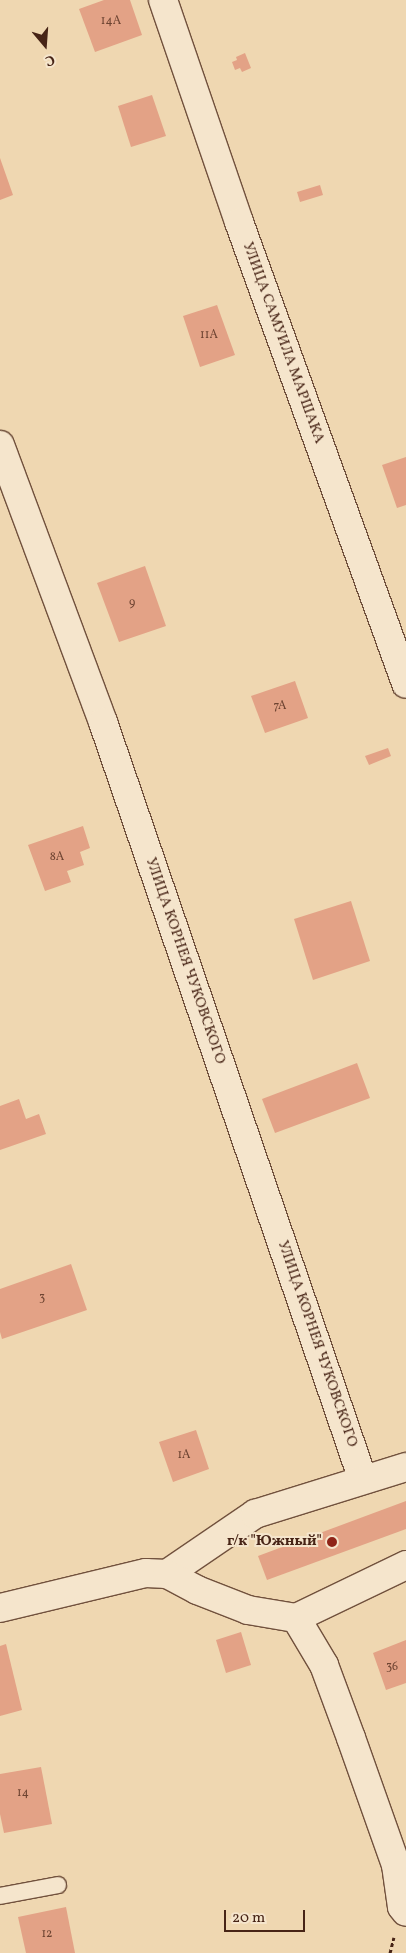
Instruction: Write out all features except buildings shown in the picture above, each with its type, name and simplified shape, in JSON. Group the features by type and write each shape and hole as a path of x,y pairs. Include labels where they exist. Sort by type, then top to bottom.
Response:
{"street":[{"name":"УЛИЦА САМУИЛА МАРШАКА","path":"163,0 239,222 406,684"},
{"name":"УЛИЦА КОРНЕЯ ЧУКОВСКОГО","path":"0,445 103,722 363,1480"},
{"path":"167,1574 255,1514 406,1467"},
{"path":"0,1608 146,1573 167,1574 197,1590 248,1610 296,1618 406,1565"},
{"path":"296,1618 324,1665 401,1863 402,1907 406,1912"}],"lane":[{"path":"0,1896 58,1884"}],"place":[{"name":"г/к \"Южный\"","path":"332,1542"}]}
